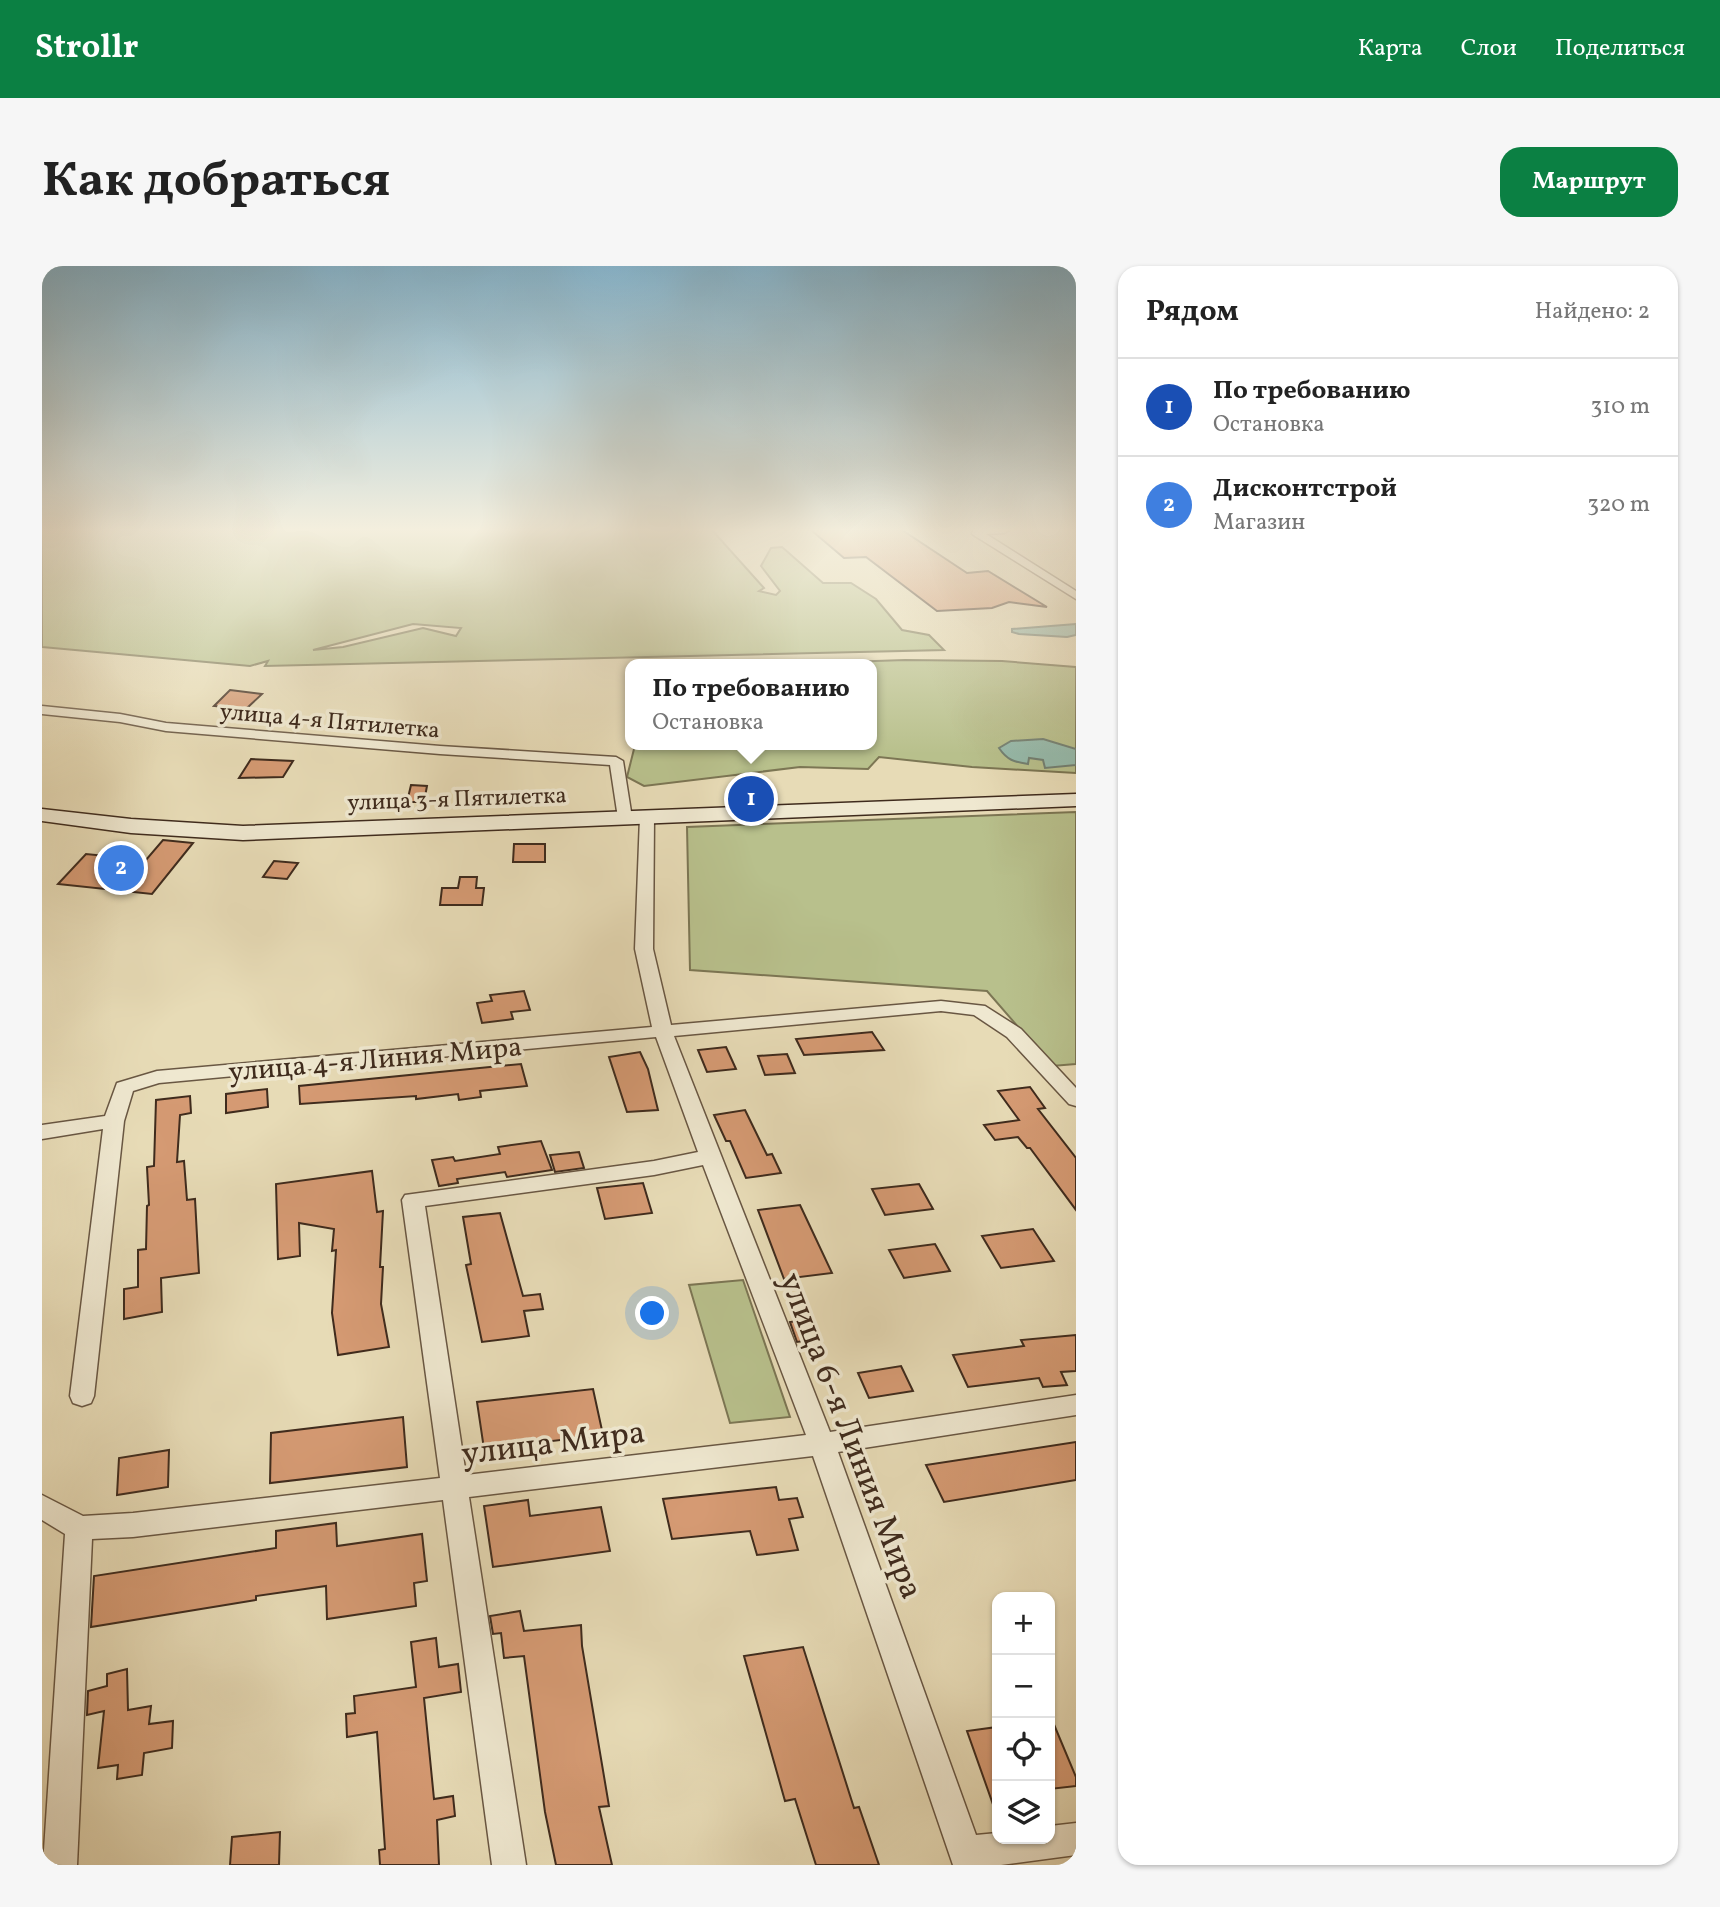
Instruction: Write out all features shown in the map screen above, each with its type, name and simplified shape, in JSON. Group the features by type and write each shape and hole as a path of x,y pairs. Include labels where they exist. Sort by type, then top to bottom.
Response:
{"main road":[{"name":"улица 3-я Пятилетка","path":"42,815 131,826 243,833 1076,800"}],"street":[{"name":"улица 4-я Пятилетка","path":"42,710 120,718 166,727 426,749 616,761 625,818"},
{"name":"улица 6-я Линия Мира","path":"647,817 644,949 663,1032 773,1323 822,1444 968,1859"},
{"path":"663,1032 941,1006 979,1010 1014,1033 1076,1100"},
{"name":"улица 4-я Линия Мира","path":"82,1396 114,1121 124,1087 157,1077 663,1032"},
{"path":"42,1132 114,1121"},
{"path":"509,1865 413,1200 654,1168 711,1156"},
{"name":"улица Мира","path":"79,1528 134,1525 822,1444 1076,1405"},
{"path":"42,1506 79,1528 60,1865"},
{"path":"968,1859 1076,1839"}],"green space":[{"path":"42,605 881,605 902,630 929,635 944,650 265,666 268,661 250,666 42,647","holes":["413,624 461,628 456,636 423,628 343,647 313,650"]},
{"path":"877,661 1002,661 1076,667 1076,773 972,767 879,757 868,769 800,767 644,786 627,777 634,750 877,750"},
{"path":"1076,812 1076,1064 1052,1066 987,991 690,970 687,827"},
{"path":"743,1280 790,1417 730,1423 689,1285"}],"shaded area":[{"path":"1076,624 1076,635 1067,637 1012,632 1012,629"},
{"path":"1043,739 1076,749 1076,765 1045,768 1043,760 1029,758 1028,764 1019,762 1008,758 999,748 1011,741"}],"building":[{"path":"929,605 1002,605 992,608 937,611"},
{"path":"230,690 262,694 246,709 214,706"},
{"path":"251,759 293,761 283,777 239,778"},
{"path":"411,785 427,786 424,802 407,802"},
{"path":"163,840 193,843 152,894 58,884 86,854 146,860"},
{"path":"514,844 545,844 545,862 513,862"},
{"path":"274,861 298,863 287,879 263,877"},
{"path":"460,877 477,877 476,888 484,888 482,905 440,905 442,888 458,888"},
{"path":"524,991 530,1010 511,1012 513,1019 482,1023 477,1003 492,1001 490,995"},
{"path":"872,1032 884,1050 804,1055 796,1039"},
{"path":"726,1047 736,1069 707,1072 698,1050"},
{"path":"640,1052 648,1069 658,1110 627,1112 609,1057"},
{"path":"787,1054 795,1073 765,1075 758,1056"},
{"path":"521,1064 527,1086 480,1091 481,1097 459,1100 458,1094 416,1099 416,1096 300,1104 299,1086"},
{"path":"1030,1087 1045,1108 1038,1109 1076,1158 1076,1210 1030,1148 1018,1137 995,1140 984,1125 1019,1120 998,1091"},
{"path":"267,1089 268,1107 226,1113 226,1094"},
{"path":"190,1096 191,1113 180,1115 177,1162 184,1161 187,1200 195,1199 199,1273 161,1278 162,1312 124,1319 124,1289 138,1287 138,1250 146,1249 149,1205 147,1167 154,1166 156,1100"},
{"path":"745,1110 767,1155 772,1154 781,1173 746,1178 730,1141 726,1141 714,1115"},
{"path":"541,1141 552,1170 507,1177 505,1172 457,1179 458,1183 439,1186 432,1160 453,1157 455,1161 500,1154 498,1147"},
{"path":"579,1152 584,1168 555,1172 550,1155"},
{"path":"372,1171 377,1212 383,1211 381,1304 389,1347 338,1355 332,1313 336,1250 332,1251 334,1229 299,1223 300,1256 278,1259 276,1184"},
{"path":"643,1183 652,1213 605,1219 597,1188"},
{"path":"919,1184 933,1209 885,1215 872,1189"},
{"path":"800,1205 832,1273 784,1279 758,1210"},
{"path":"500,1213 523,1296 540,1294 543,1309 524,1311 529,1336 482,1342 466,1265 471,1264 463,1217"},
{"path":"1033,1229 1054,1261 1001,1268 982,1236"},
{"path":"935,1244 950,1271 904,1278 889,1250"},
{"path":"811,1319 819,1339 797,1342 790,1322"},
{"path":"1076,1335 1076,1371 1061,1372 1067,1385 1043,1387 1039,1378 968,1387 953,1355 1024,1346 1021,1340"},
{"path":"901,1366 913,1391 869,1398 858,1373"},
{"path":"593,1389 603,1435 484,1449 477,1402"},
{"path":"403,1417 407,1467 270,1483 271,1433"},
{"path":"1076,1442 1076,1480 944,1502 926,1465"},
{"path":"169,1450 168,1487 117,1495 119,1458"},
{"path":"776,1487 779,1500 797,1498 803,1517 789,1519 798,1550 757,1555 750,1531 672,1539 663,1499"},
{"path":"528,1500 530,1516 601,1507 610,1551 493,1567 484,1506"},
{"path":"336,1523 337,1546 422,1534 427,1581 414,1583 416,1606 327,1619 326,1586 256,1596 256,1600 91,1627 94,1576 276,1548 276,1531"},
{"path":"520,1611 524,1631 581,1625 582,1646 609,1806 599,1807 612,1865 556,1865 545,1812 524,1656 504,1658 501,1633 493,1634 490,1616"},
{"path":"436,1638 439,1667 458,1664 461,1692 424,1698 434,1799 453,1796 455,1816 437,1820 439,1865 380,1865 379,1850 385,1849 377,1732 347,1737 346,1714 355,1713 354,1696 416,1687 411,1642"},
{"path":"803,1647 854,1808 859,1807 879,1865 816,1865 795,1799 785,1801 744,1656"},
{"path":"127,1669 128,1710 151,1706 149,1724 173,1721 172,1748 144,1753 142,1775 117,1779 118,1765 98,1768 104,1711 87,1715 88,1691 107,1686 107,1674"},
{"path":"1055,1727 1076,1777 1076,1786 1055,1788"},
{"path":"992,1728 992,1802 967,1731"},
{"path":"280,1832 279,1865 230,1865 232,1837"}],"place":[{"name":"По требованию","path":"751,799"},
{"name":"Дисконтстрой","path":"121,868"}]}
